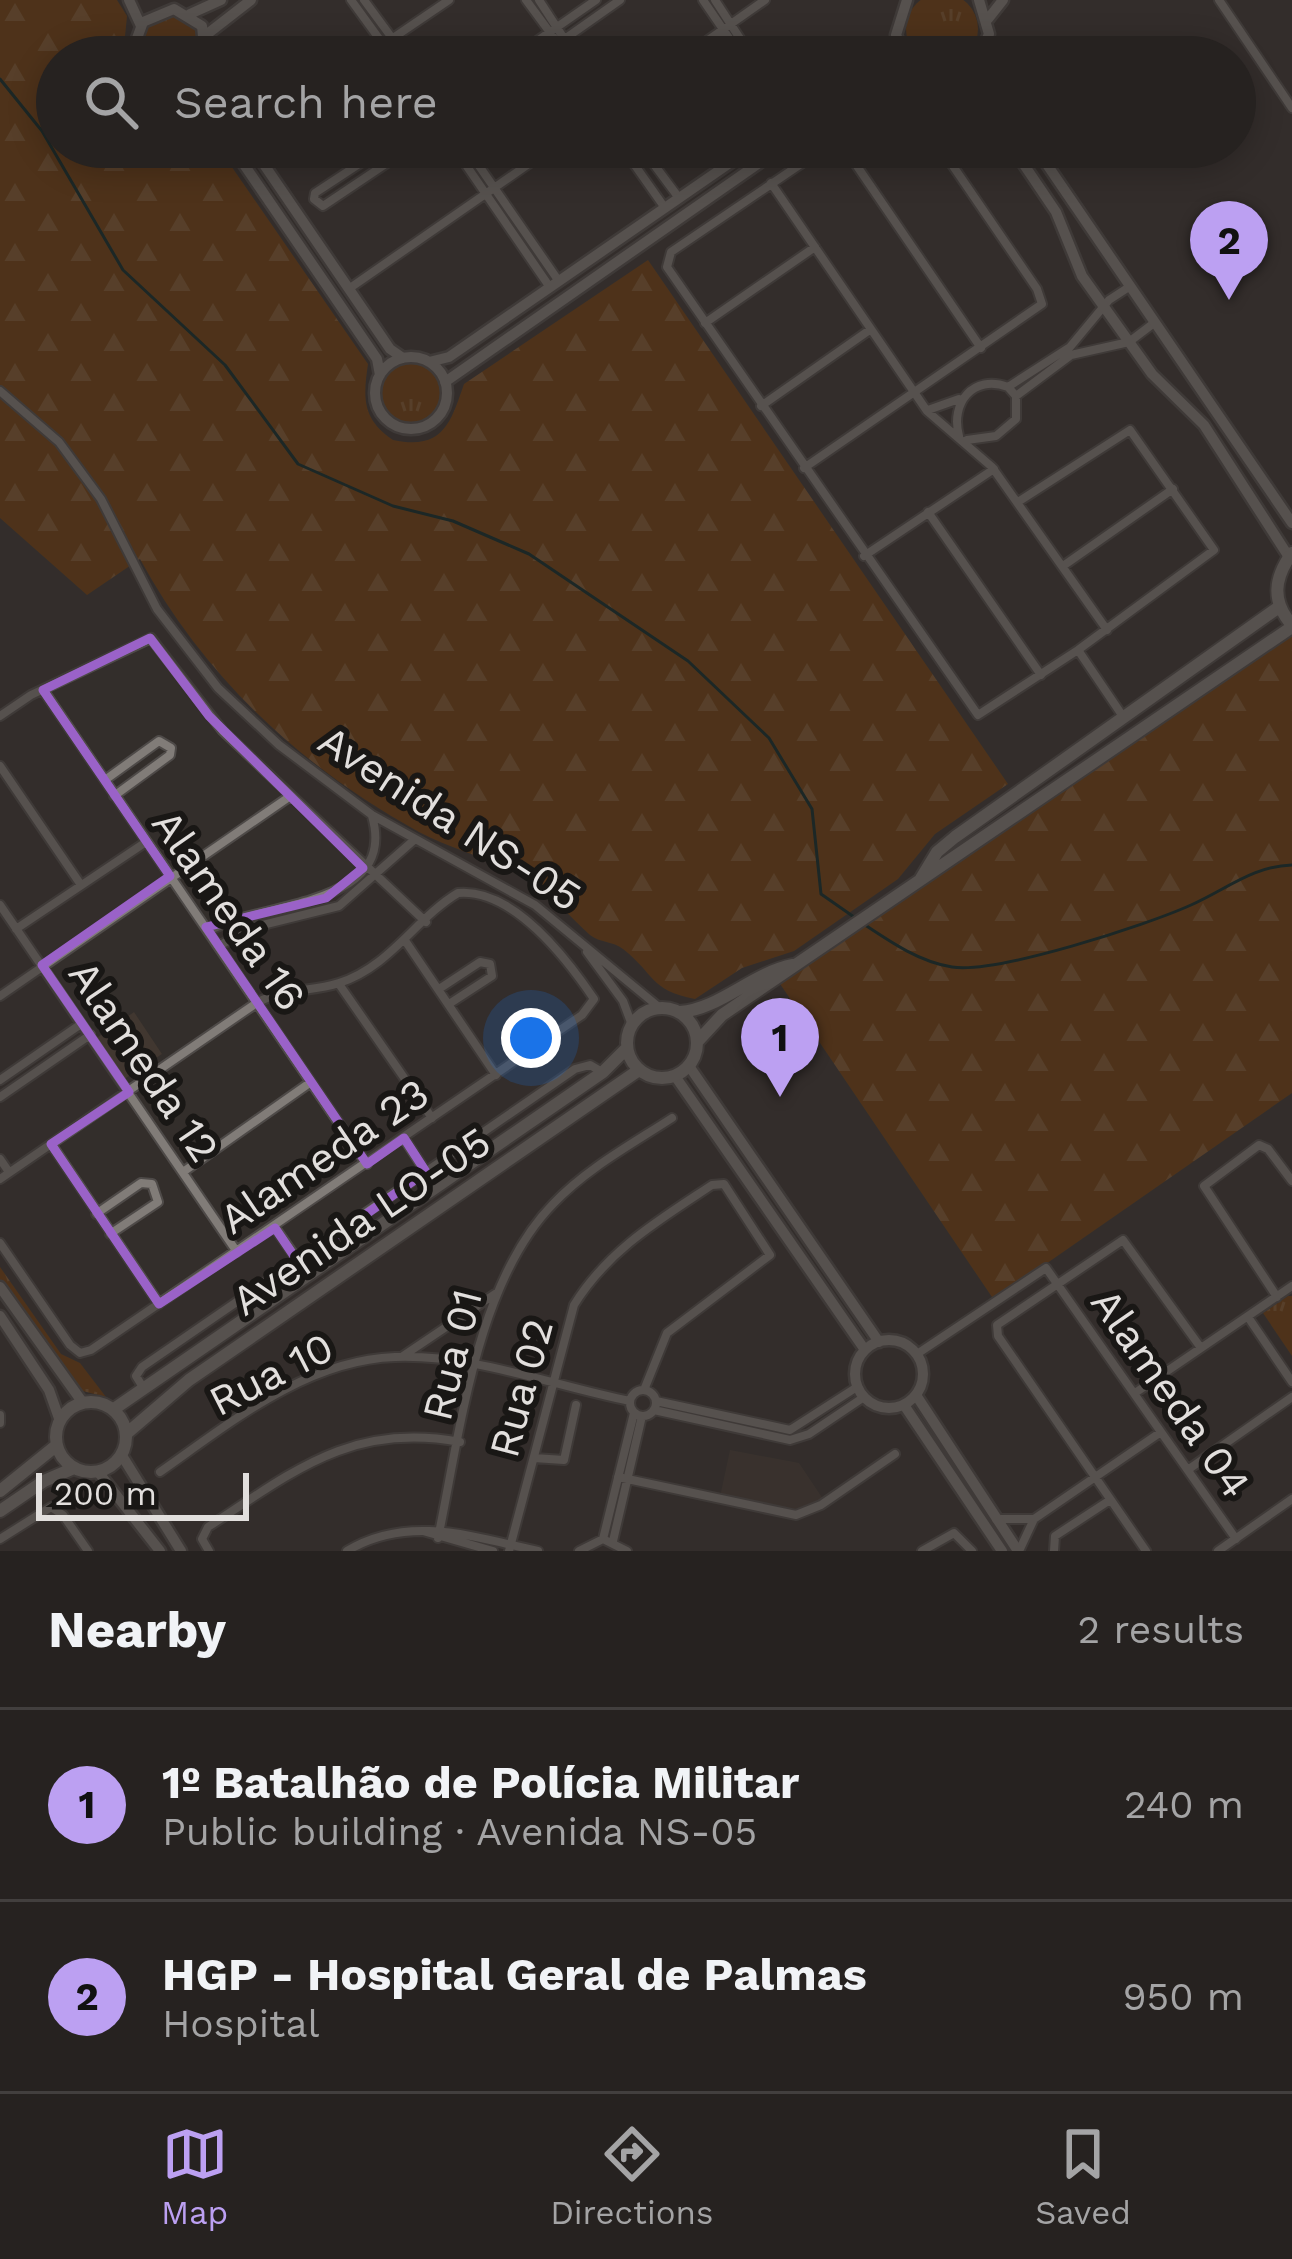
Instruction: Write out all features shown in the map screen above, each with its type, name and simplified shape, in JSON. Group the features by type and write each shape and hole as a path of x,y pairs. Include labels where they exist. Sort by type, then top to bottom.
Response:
{"main road":[{"path":"797,964 748,980 697,1011 660,1008 632,1025 627,1048 639,1070 654,1078 675,1076 689,1066 698,1040 722,1015 836,940 1292,626 1279,607 1277,586 1290,555"},
{"path":"919,881 937,851 955,837 1279,607"},
{"path":"679,1012 698,1040"},
{"name":"Avenida LO-05","path":"114,1409 603,1072 627,1048"},
{"name":"Avenida LO-05","path":"126,1435 189,1380 639,1070"},
{"path":"0,1511 44,1480 74,1468 99,1473 122,1454 126,1435 114,1409 83,1403 60,1421 57,1445 74,1468"},
{"path":"0,1491 57,1445"}],"street":[{"path":"129,0 141,26 140,36"},
{"path":"153,0 164,10 190,14 221,0"},
{"path":"190,14 206,35 251,0"},
{"path":"351,0 383,36"},
{"path":"364,0 385,36"},
{"path":"395,36 449,0"},
{"path":"526,0 558,36"},
{"path":"538,0 554,31"},
{"path":"546,36 596,0"},
{"path":"568,36 620,0"},
{"path":"703,0 734,36"},
{"path":"715,0 731,36"},
{"path":"713,36 765,0"},
{"path":"898,36 897,20 907,0"},
{"path":"979,0 988,19 988,36"},
{"path":"988,19 1003,0"},
{"path":"1219,0 1243,36"},
{"path":"141,26 164,10"},
{"path":"1256,55 1292,108"},
{"path":"246,168 376,359 380,375 377,407 389,422 406,429 425,426 440,415 446,382 752,168"},
{"path":"267,168 390,349 403,358 429,362 449,357 723,168"},
{"path":"353,168 315,193 319,205 378,168"},
{"path":"474,168 554,283"},
{"path":"350,288 522,168"},
{"path":"637,168 665,208"},
{"path":"657,168 679,198"},
{"path":"794,168 666,259 761,406 973,713 983,714 1213,554 1134,432 1126,430 1018,502"},
{"path":"858,168 981,348"},
{"path":"803,468 1040,308 1041,298 954,168"},
{"path":"1027,168 1057,212 1082,276 1103,307 1152,374 1204,425 1290,555"},
{"path":"1049,168 1292,523"},
{"path":"771,183 927,411 993,468 1107,630"},
{"path":"705,323 815,247"},
{"path":"927,411 982,385 1008,387 1070,347 1103,307 1129,287"},
{"path":"1016,396 1081,351 1130,342 1154,323"},
{"path":"761,406 871,329"},
{"path":"380,375 403,358"},
{"path":"429,362 446,382"},
{"path":"962,438 989,439 1016,419 1016,396 1008,387"},
{"name":"Avenida NS-05","path":"0,391 59,442 101,499 144,587 218,688 279,746 372,815 535,905 660,1008"},
{"path":"960,398 955,410 962,438"},
{"path":"989,439 993,468"},
{"path":"864,556 993,468"},
{"path":"1063,566 1172,489"},
{"path":"928,512 1041,675"},
{"path":"0,716 151,638 208,716 363,868 426,922 406,942 339,984 289,989 258,1002 0,1179"},
{"path":"1078,650 1124,718"},
{"name":"Alameda 16","path":"43,690 367,1163"},
{"path":"105,780 159,741 170,745 170,755 115,796"},
{"path":"0,766 81,885"},
{"path":"0,996 289,797"},
{"path":"209,931 250,913 326,898 363,868 375,832 372,815"},
{"path":"219,946 250,928 339,906 414,839"},
{"path":"16,929 146,842"},
{"name":"Alameda 23","path":"0,1243 80,1353 275,1228 589,1010 594,999 560,953 525,922 485,897 458,893 426,922"},
{"name":"Alameda 12","path":"0,905 237,1252"},
{"name":"Avenida NS-05","path":"579,941 623,1001 632,1025"},
{"path":"406,942 496,1075"},
{"path":"439,989 480,962 491,966 492,976 449,1005"},
{"path":"339,984 432,1118"},
{"path":"0,1080 81,1024"},
{"path":"0,1097 90,1035"},
{"path":"23,1064 30,1076"},
{"path":"144,1389 136,1376 142,1367 574,1069 590,1065 603,1072"},
{"path":"689,1066 879,1342"},
{"path":"675,1076 866,1351"},
{"path":"183,1172 311,1082"},
{"name":"Rua 01","path":"438,1534 495,1293 524,1239 555,1201 672,1118"},
{"path":"404,1138 436,1187"},
{"path":"51,1144 159,1304"},
{"path":"1277,1297 1204,1186 1254,1147 1273,1153 1292,1181"},
{"path":"0,1159 9,1172"},
{"path":"96,1214 141,1183 152,1184 159,1201 110,1234"},
{"name":"Rua 02","path":"510,1548 565,1327 594,1274 629,1241 712,1185 725,1185 770,1255 667,1333 644,1390"},
{"path":"275,1228 308,1275"},
{"path":"1146,1551 998,1336 1001,1319 1117,1241 1128,1242 1201,1348"},
{"path":"917,1354 1046,1268 1057,1283"},
{"name":"Alameda 04","path":"1057,1283 1236,1538"},
{"path":"1135,1393 1292,1286"},
{"path":"0,1287 83,1403"},
{"path":"401,1357 495,1293"},
{"path":"0,1316 54,1398 60,1421"},
{"path":"1248,1317 1292,1382"},
{"path":"879,1342 902,1342 917,1354 924,1378 904,1406 882,1408 861,1392 856,1365 879,1342"},
{"name":"Rua 10","path":"160,1472 251,1408 300,1382 335,1368 401,1357 477,1366 630,1401"},
{"path":"608,1540 629,1480 638,1415 630,1401 644,1390 655,1405"},
{"path":"608,1540 618,1477 638,1415 655,1405 790,1430 861,1392"},
{"path":"916,1395 1018,1551 1034,1519 1161,1432"},
{"path":"1189,1469 1292,1397"},
{"path":"534,1458 564,1460 576,1405"},
{"path":"904,1406 1002,1551"},
{"path":"209,1551 202,1539 208,1527 325,1454 387,1436 460,1442"},
{"path":"122,1454 181,1551"},
{"path":"618,1477 796,1515 821,1505 895,1454"},
{"path":"99,1473 160,1551"},
{"path":"1221,1550 1292,1499"},
{"path":"1054,1551 1055,1536 1110,1500"},
{"path":"0,1539 50,1507 63,1515 88,1551"},
{"path":"996,1519 1034,1519"},
{"path":"347,1551 373,1538 422,1531 538,1551"},
{"path":"438,1534 493,1551"},
{"path":"922,1551 959,1534 973,1551"},
{"path":"578,1551 608,1540"},
{"path":"608,1540 627,1551"}],"highlighted area":[{"path":"150,638 209,716 363,868 326,898 206,927 367,1164 404,1138 426,1172 298,1262 275,1228 159,1304 51,1144 129,1092 42,965 170,876 43,690"}],"shaded area":[{"path":"134,1012 162,1054 123,1080 95,1039"},
{"path":"730,1450 799,1463 823,1499 792,1511 720,1497"}],"green space":[{"path":"924,-1 960,-1 975,15 976,36 908,36 909,15"},
{"path":"0,0 117,0 127,16 125,36 36,36 36,168 233,168 368,364 367,407 375,424 393,440 434,437 449,421 464,384 648,260 1008,784 935,834 898,879 794,951 742,968 695,999 660,986 623,949 590,935 536,885 419,832 335,779 225,680 140,559 87,595 0,518"},
{"path":"169,13 184,19 199,36 143,36 148,23"},
{"path":"411,363 433,372 442,394 433,416 411,425 389,416 380,394 389,372"},
{"path":"1292,627 1292,1093 994,1300 774,975"},
{"path":"0,1267 61,1354 80,1363 106,1397 71,1388 0,1289"},
{"path":"1292,1296 1292,1356 1263,1313"}],"waterway":[{"path":"0,79 36,124"},
{"path":"64,168 123,270 225,365 298,464 393,506 453,521 529,554 688,661 769,738 812,809 821,894 854,917"},
{"path":"862,923 928,961 973,967 1036,956 1108,935 1191,905 1252,874 1292,865"}],"place":[{"name":"HGP - Hospital Geral de Palmas","path":"1229,300"},
{"name":"1º Batalhão de Polícia Militar","path":"780,1097"}]}
